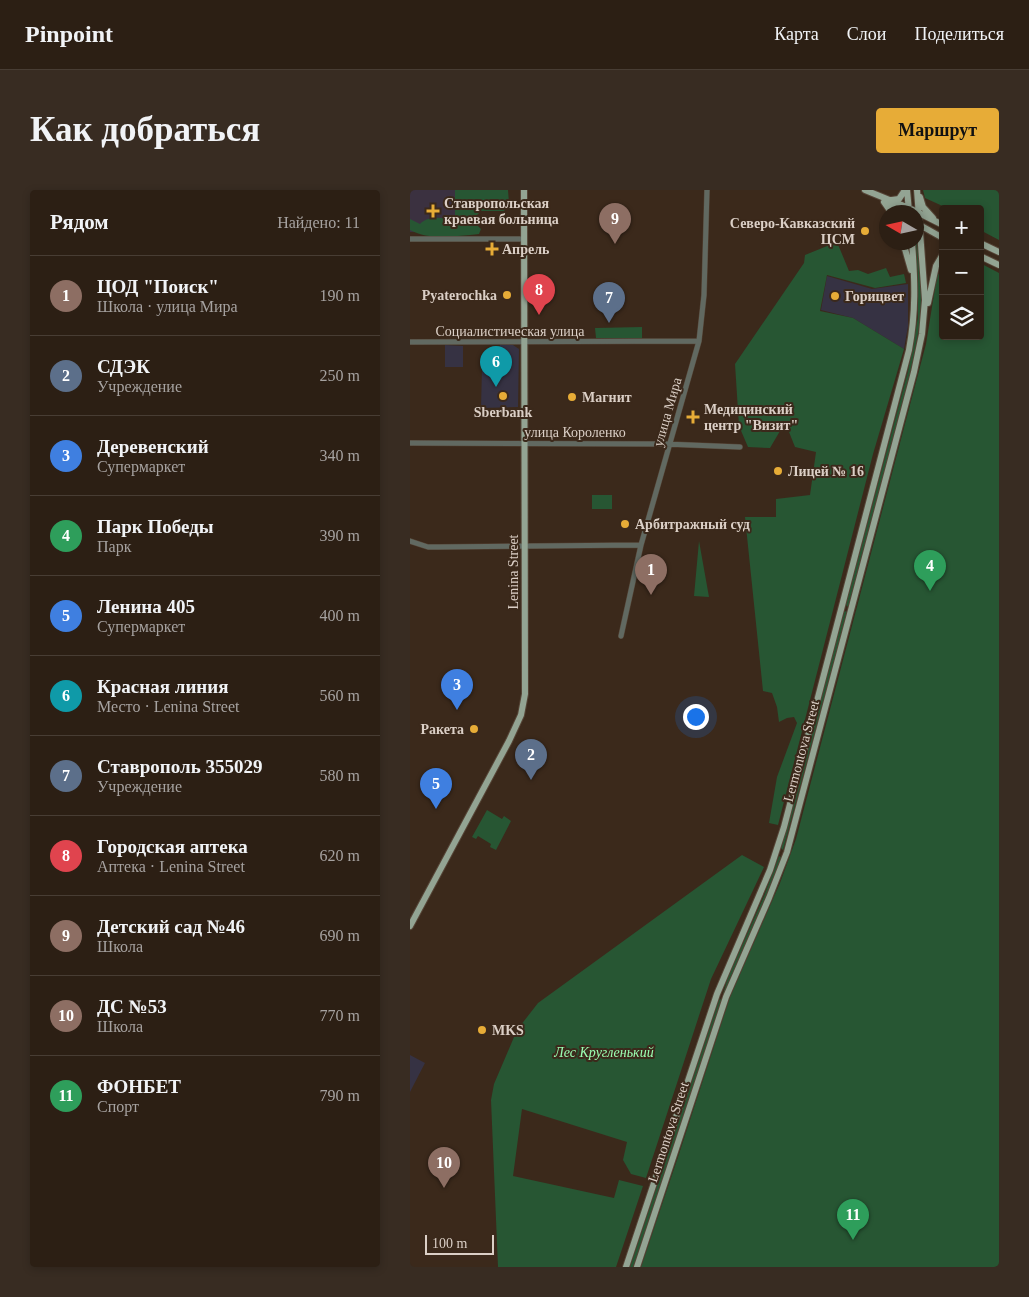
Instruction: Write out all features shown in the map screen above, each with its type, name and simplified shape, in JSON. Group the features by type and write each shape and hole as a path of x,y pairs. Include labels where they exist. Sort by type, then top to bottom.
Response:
{"main road":[{"name":"Lenina Street","path":"410,926 509,741 521,715 525,694 524,190"},
{"path":"865,190 891,205"},
{"path":"889,200 899,199 906,190"},
{"path":"906,190 908,205"},
{"path":"918,190 923,207 927,213 939,223"},
{"name":"Lermontova Street","path":"918,190 919,205"},
{"path":"880,198 899,205"},
{"path":"880,198 886,205"},
{"path":"924,216 939,223"},
{"path":"924,224 939,224"},
{"path":"924,228 939,236"},
{"path":"984,245 999,252"},
{"name":"Lermontova Street","path":"906,250 915,280"},
{"name":"Lermontova Street","path":"626,1267 717,994 778,849 909,350 915,317 913,250"},
{"name":"Lermontova Street","path":"637,1267 726,997 787,852 914,372 922,334 925,300 920,250"},
{"path":"984,258 999,265"},
{"path":"922,334 936,266 939,261"},
{"path":"841,607 851,609"},
{"path":"717,994 726,997"}],"street":[{"name":"улица Мира","path":"621,636 641,545 699,341 704,295 707,190"},
{"path":"410,239 524,240"},
{"name":"Социалистическая улица","path":"410,342 699,341"},
{"name":"улица Короленко","path":"410,443 740,447"},
{"path":"410,541 428,547 641,545"}],"shaded area":[{"name":"Ставропольская краевая больница","path":"410,190 457,190 456,231 410,232"},
{"path":"827,276 872,289 908,284 908,326 904,349 853,318 821,310"},
{"path":"500,344 513,345 519,349 518,407 481,408 482,367 500,366"},
{"path":"445,345 463,346 463,367 445,367"},
{"path":"410,1055 425,1063 410,1092"}],"green space":[{"path":"455,190 508,190 509,203 504,211 481,211 475,217 476,224 481,229 479,234 435,237 410,230 410,219 420,224 431,218 455,219"},
{"path":"923,190 999,190 999,240 984,232 984,205 940,205 925,198"},
{"path":"837,242 849,271 858,270 868,274 886,268 890,277 904,274 906,283 875,288 827,275 820,311 853,318 904,349 873,454 778,825 769,823 777,777 797,723 794,717 779,722 777,707 772,693 763,691 745,517 776,517 776,499 810,495 816,452 795,447 789,432 780,431 770,448 748,447 739,426 735,364 804,263 805,255"},
{"path":"916,250 918,250 921,280 921,317 911,372 847,607 846,604 908,371 918,317"},
{"path":"984,265 999,273 999,1267 641,1267 730,997 780,883 796,839 926,344 937,276 939,274 939,340 984,340"},
{"path":"642,327 642,338 596,338 595,328"},
{"path":"592,495 612,495 612,509 592,509"},
{"path":"699,541 709,597 694,596"},
{"path":"846,611 783,850 781,848 844,612"},
{"path":"487,810 502,819 504,816 511,821 496,850 490,847 491,844 478,836 476,839 472,837"},
{"name":"Лес Кругленький","path":"742,855 764,867 711,979 646,1178 631,1174 623,1160 627,1142 522,1109 513,1176 614,1198 619,1180 643,1186 616,1267 498,1267 491,1100 494,1084 517,1030 538,1003"},
{"path":"779,856 781,857 776,873 723,994 728,977 764,896"},
{"path":"721,999 722,1001 641,1247 633,1267 630,1267 719,1000"}],"place":[{"name":"Ставропольская краевая больница","path":"433,211"},
{"name":"Северо-Кавказский ЦСМ","path":"865,231"},
{"name":"Детский сад №46","path":"615,244"},
{"name":"Апрель","path":"492,249"},
{"name":"Pyaterochka","path":"507,295"},
{"name":"Горицвет","path":"835,296"},
{"name":"Городская аптека","path":"539,315"},
{"name":"Ставрополь 355029","path":"609,323"},
{"name":"Красная линия","path":"496,387"},
{"name":"Sberbank","path":"503,396"},
{"name":"Магнит","path":"572,397"},
{"name":"Медицинский центр \"Визит\"","path":"693,417"},
{"name":"Лицей № 16","path":"778,471"},
{"name":"Арбитражный суд","path":"625,524"},
{"name":"Парк Победы","path":"930,591"},
{"name":"ЦОД \"Поиск\"","path":"651,595"},
{"name":"Деревенский","path":"457,710"},
{"name":"Ракета","path":"474,729"},
{"name":"СДЭК","path":"531,780"},
{"name":"Ленина 405","path":"436,809"},
{"name":"MKS","path":"482,1030"},
{"name":"ДС №53","path":"444,1188"},
{"name":"ФОНБЕТ","path":"853,1240"}]}
